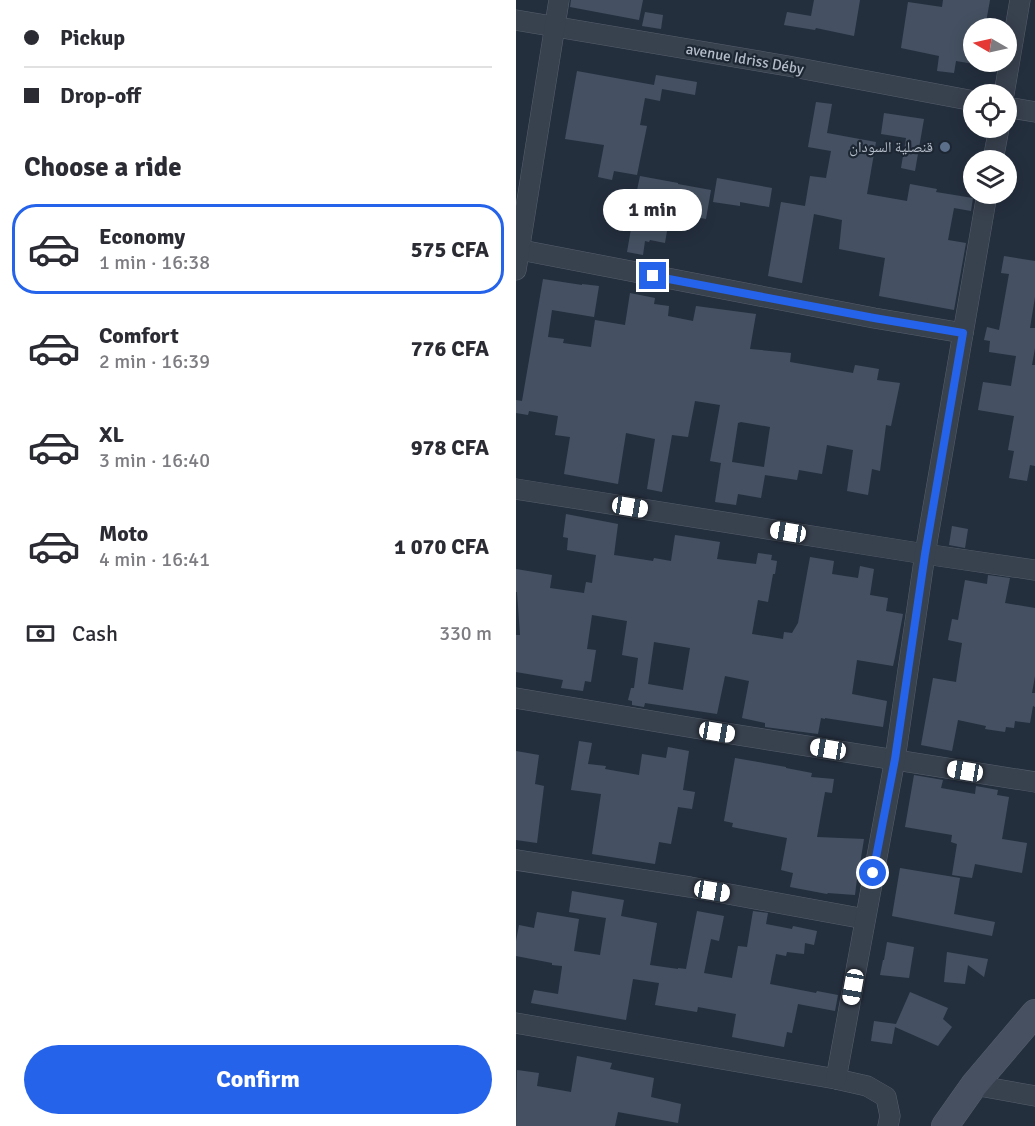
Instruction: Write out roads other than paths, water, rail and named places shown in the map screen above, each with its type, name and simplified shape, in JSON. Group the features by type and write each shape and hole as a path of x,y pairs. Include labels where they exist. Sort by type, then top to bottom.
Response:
{"street":[{"path":"516,270 559,0"},
{"path":"1006,84 1020,0"},
{"name":"avenue Idriss Déby","path":"516,20 788,66 963,99"},
{"path":"1017,109 1035,112"},
{"path":"836,1079 895,759 925,554 985,204"},
{"path":"518,250 963,333"},
{"path":"516,489 1035,570"},
{"path":"516,698 1035,782"},
{"path":"516,860 690,887 865,918"},
{"path":"945,1126 974,1085 1035,1013"},
{"path":"516,1023 867,1086 886,1097 890,1116 888,1126"},
{"path":"974,1085 1035,1096"}],"place":[{"name":"قنصلية السودان","path":"945,147"}]}
